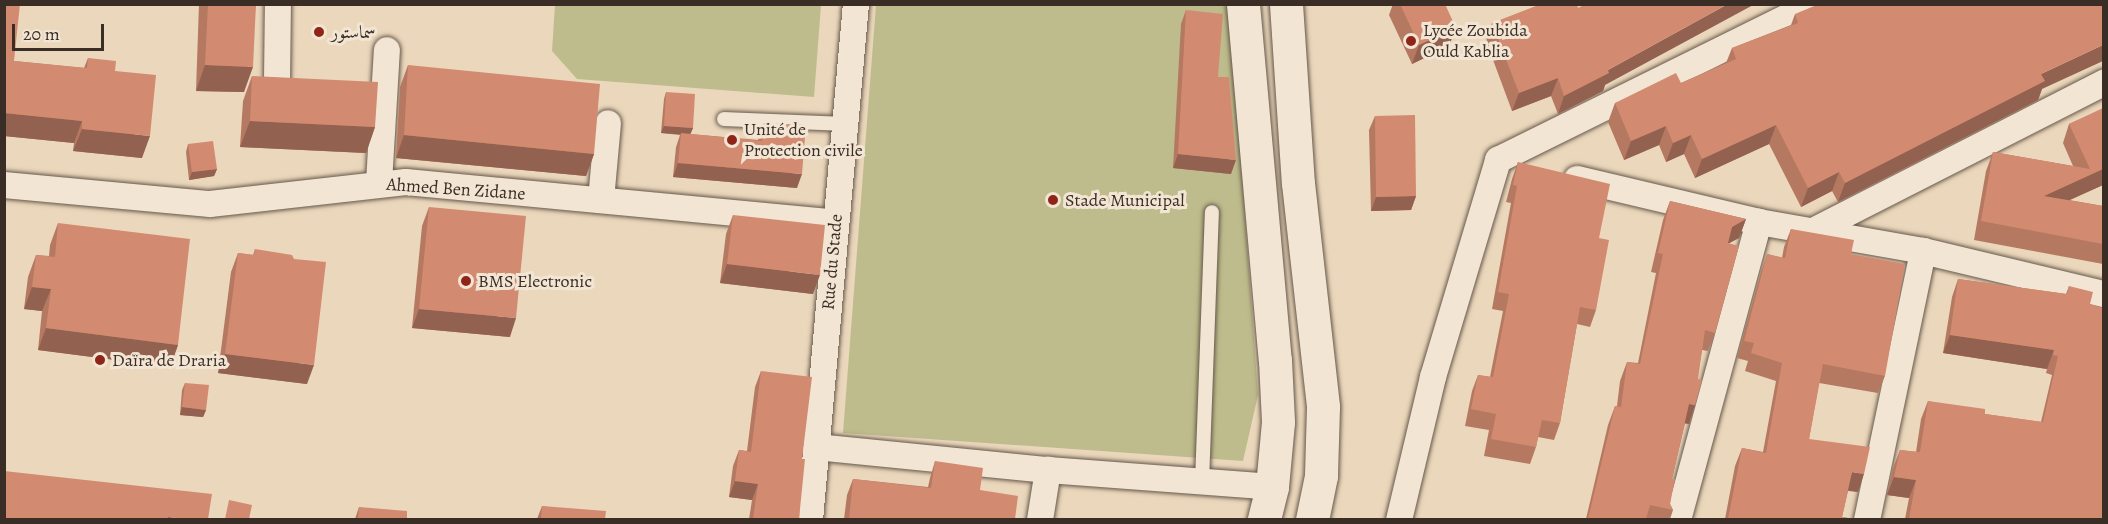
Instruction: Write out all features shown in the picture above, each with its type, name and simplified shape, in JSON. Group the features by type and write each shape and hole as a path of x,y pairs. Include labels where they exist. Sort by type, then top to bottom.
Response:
{"main road":[{"path":"1243,4 1275,360 1278,422 1272,487 1264,519"},
{"path":"1286,4 1298,183 1323,407 1321,476 1312,519"}],"street":[{"path":"277,81 278,4"},
{"name":"Rue du Stade","path":"810,519 856,4"},
{"path":"1399,519 1433,377 1498,160 1813,4"},
{"path":"379,183 387,50"},
{"path":"1811,232 2103,83"},
{"path":"601,200 608,123"},
{"path":"1498,160 1759,222 1923,251 2103,294"},
{"name":"Ahmed Ben Zidane","path":"4,185 210,204 379,183 406,182 836,223"},
{"path":"1678,519 1759,222"},
{"path":"1867,519 1923,251"},
{"path":"816,447 1048,470 1272,487"},
{"path":"1040,519 1048,470"}],"lane":[{"path":"724,119 845,124"},
{"path":"1202,482 1212,212"}],"shaded area":[{"path":"555,5 821,5 814,97 577,79 552,51"},
{"name":"Stade Municipal","path":"876,5 1230,5 1258,395 1243,461 843,433"}],"building":[{"path":"4,4 20,4 14,61 87,68 88,58 116,61 115,71 156,75 150,136 82,129 82,121 4,113"},
{"path":"208,4 256,4 253,67 205,65"},
{"path":"1400,4 1445,4 1456,28 1419,45"},
{"path":"1541,4 1577,4 1578,8 1586,4 1728,4 1608,70 1609,73 1564,96 1558,78 1519,93 1492,23"},
{"path":"1819,4 2103,4 2103,45 2041,74 2045,81 1845,183 1839,172 1808,188 1776,125 1702,159 1691,135 1673,143 1666,126 1631,141 1615,103 1676,73 1681,83 1736,59 1732,48 1798,23 1795,14"},
{"path":"1186,10 1223,14 1218,77 1229,77 1236,160 1178,154"},
{"path":"408,65 600,84 594,154 404,135"},
{"path":"252,76 378,82 375,127 250,121"},
{"path":"666,92 695,94 693,128 664,126"},
{"path":"2103,108 2103,169 2044,196 2103,206 2103,244 1981,221 1993,152 2090,169 2069,124"},
{"path":"1415,115 1416,196 1376,197 1375,116"},
{"path":"764,123 806,125 802,174 678,163 681,133 762,141"},
{"path":"213,141 217,169 192,172 188,144"},
{"path":"1518,162 1610,184 1599,238 1609,240 1596,310 1580,307 1560,423 1542,420 1536,447 1491,439 1496,414 1471,409 1478,375 1493,377 1509,294 1498,292 1517,186 1513,185"},
{"path":"1670,201 1746,219 1732,227 1728,243 1739,246 1715,333 1705,330 1698,379 1702,380 1695,405 1689,404 1672,479 1675,479 1670,504 1673,510 1650,505 1646,519 1588,519 1615,406 1621,407 1627,362 1640,364 1663,254 1658,253"},
{"name":"BMS Electronic","path":"429,207 526,216 516,318 419,309"},
{"path":"733,215 825,225 820,275 727,264"},
{"path":"58,223 190,239 178,345 46,328 51,289 32,287 36,255 55,257"},
{"path":"1791,229 1854,240 1851,254 1905,264 1885,376 1823,364 1809,439 1870,447 1864,474 1852,472 1842,517 1854,519 1728,519 1742,448 1766,453 1782,363 1751,353 1754,343 1744,341 1767,254 1785,258"},
{"path":"255,249 292,255 294,259 326,262 314,365 225,354 238,253 254,255"},
{"path":"1958,279 2067,294 2069,286 2093,292 2090,304 2103,308 2103,519 1909,519 1916,480 1894,477 1900,450 1920,452 1928,401 1985,409 1985,414 2043,422 2058,356 2053,355 2054,350 1950,335"},
{"path":"761,371 812,377 802,459 805,459 799,519 753,519 758,484 735,481 739,450 751,452"},
{"path":"185,383 209,385 206,410 182,407"},
{"path":"935,461 983,468 980,490 1018,496 1015,519 849,519 853,479 931,488"},
{"path":"4,471 212,494 208,519 168,517 168,519 4,519"},
{"path":"229,500 252,505 249,519 225,519"},
{"path":"542,506 606,511 605,519 541,519"},
{"path":"359,507 407,511 407,519 358,519"}],"place":[{"name":"سماستور","path":"319,32"},
{"name":"Lycée Zoubida Ould Kablia","path":"1411,41"},
{"name":"Unité de Protection civile","path":"732,140"},
{"name":"Stade Municipal","path":"1053,200"},
{"name":"BMS Electronic","path":"466,281"},
{"name":"Daïra de Draria","path":"100,360"}]}
